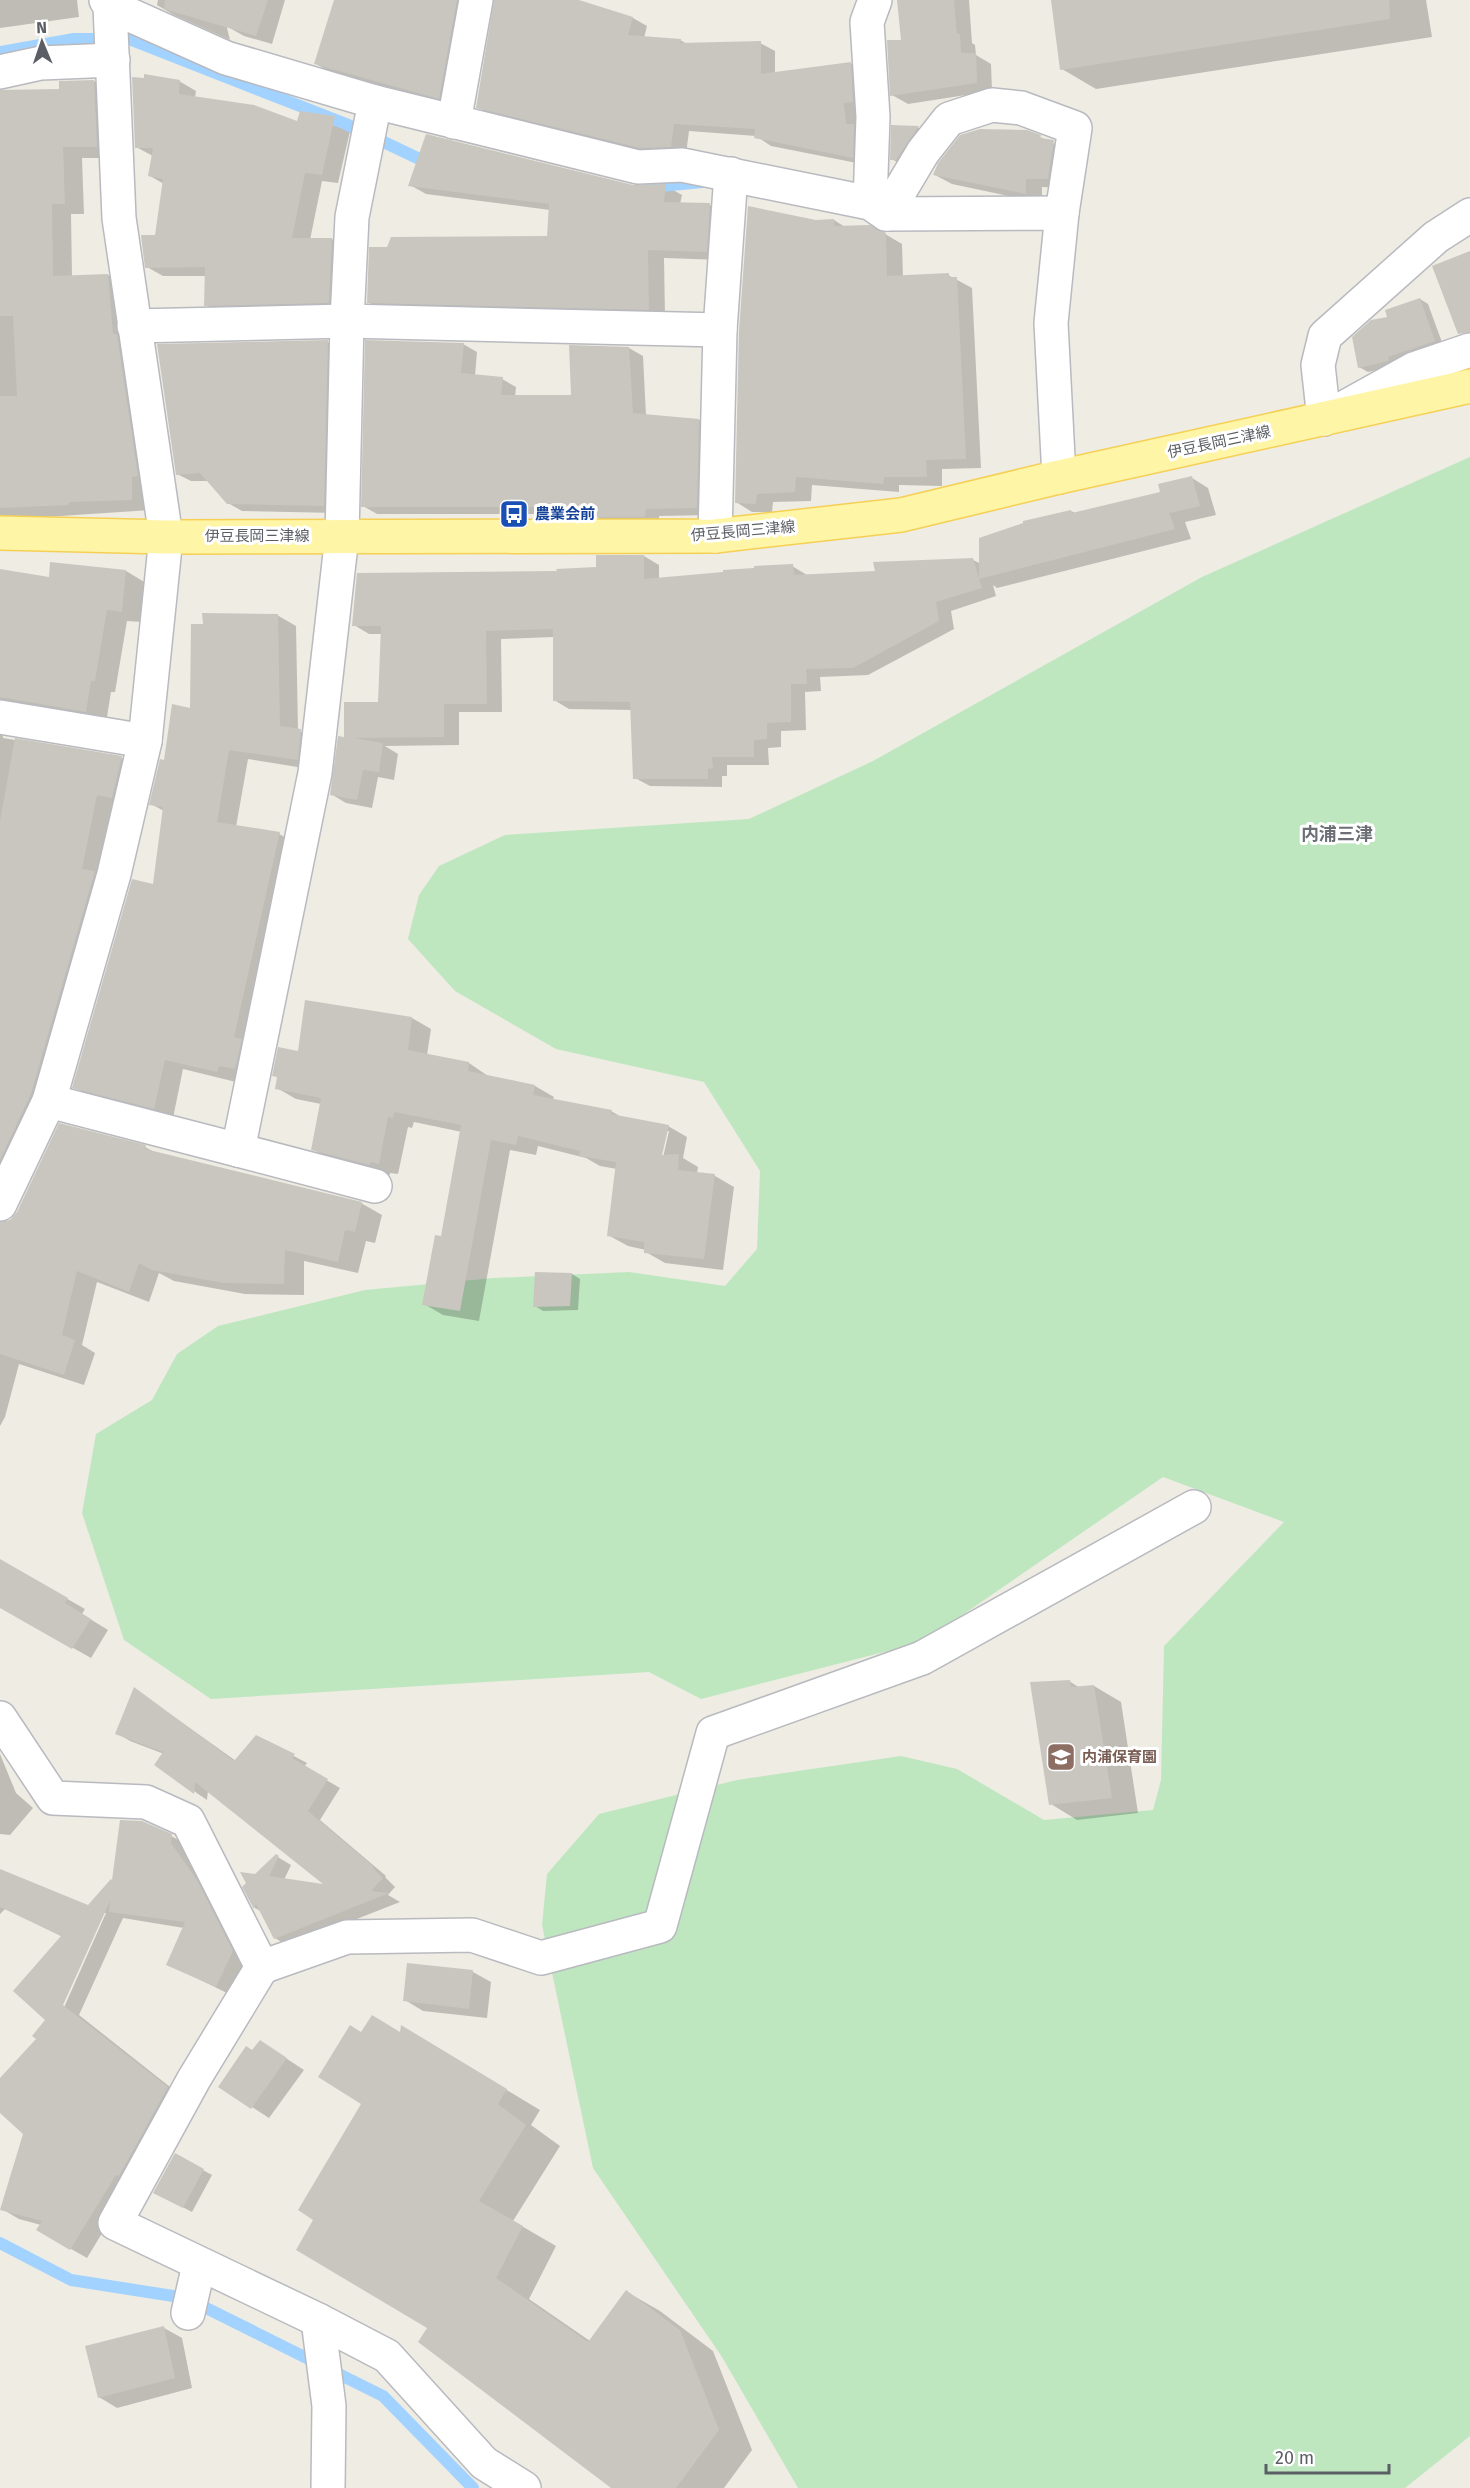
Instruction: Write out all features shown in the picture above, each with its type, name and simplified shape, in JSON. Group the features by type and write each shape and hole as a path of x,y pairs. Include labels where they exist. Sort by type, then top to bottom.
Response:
{"main road":[{"name":"伊豆長岡三津線","path":"0,533 166,537 715,536 901,515 1059,477 1470,386"}],"street":[{"path":"454,122 476,0"},
{"path":"875,0 867,22 878,209"},
{"path":"108,3 226,58 375,102 638,167 682,165 731,174 878,209 1062,213"},
{"path":"0,1204 49,1101 114,874 145,741 166,537 119,218 113,60 108,3"},
{"path":"0,72 41,63 113,60"},
{"path":"238,1150 315,773 342,536 346,321 352,217 375,102"},
{"path":"878,209 949,119 992,105 1021,108 1075,128 1062,213 1051,323 1059,477"},
{"path":"715,536 720,330 731,174"},
{"path":"1470,215 1436,237 1325,336 1318,365 1324,419 1414,369 1470,350"},
{"path":"134,326 346,321 720,330"},
{"path":"0,717 145,741"},
{"path":"49,1101 375,1186"},
{"path":"524,2488 484,2463 387,2356 320,2328 198,2268 115,2223 194,2079 262,1967 346,1937 472,1935 541,1958 660,1926 713,1733 922,1658 1194,1507"},
{"path":"0,1718 53,1798 146,1802 188,1821 262,1967"},
{"path":"188,2313 198,2268"},
{"path":"320,2328 328,2397 328,2488"}],"green space":[{"path":"1470,457 1470,2436 1405,2488 798,2488 722,2357 593,2168 542,1925 547,1874 599,1814 737,1780 901,1756 957,1769 1044,1820 1153,1810 1161,1780 1164,1646 1284,1522 1163,1477 923,1642 701,1699 649,1672 211,1699 124,1640 82,1513 96,1434 152,1400 177,1354 218,1326 365,1290 494,1278 629,1272 725,1286 757,1249 760,1171 704,1082 556,1049 455,991 408,939 419,895 439,866 505,835 749,819 873,761 1202,577"}],"building":[{"path":"165,0 268,0 256,36 164,9"},
{"path":"334,0 457,0 439,99 314,64"},
{"path":"494,0 579,0 633,17 628,35 681,39 680,43 761,41 761,74 851,62 853,102 844,103 846,124 854,124 853,158 754,138 755,129 674,124 671,147 640,148 476,108"},
{"path":"897,0 954,0 961,53 976,53 977,83 890,96 887,40 901,40"},
{"path":"1051,0 1389,0 1390,19 1060,70"},
{"path":"144,74 180,80 179,94 254,105 297,121 300,111 335,116 322,175 305,173 292,238 332,238 329,303 204,306 205,267 145,268 141,235 155,235 163,179 148,176 153,148 135,148 132,77 144,78"},
{"path":"94,80 97,147 63,147 65,204 52,204 53,276 108,274 113,334 117,334 138,476 132,477 132,500 69,502 69,505 0,508 0,396 17,396 13,316 0,316 0,90 59,89 59,81"},
{"path":"891,125 919,126 896,160 890,160"},
{"path":"980,129 1027,130 1041,135 1040,138 1054,140 1048,179 1026,179 1026,194 933,175 938,163 960,135"},
{"path":"426,134 633,185 666,184 664,202 710,203 707,252 648,250 649,310 367,303 369,247 387,247 391,237 547,236 549,204 408,186"},
{"path":"748,206 816,220 834,219 834,226 870,225 886,233 887,276 949,273 949,277 957,277 966,459 926,460 927,477 884,477 883,484 796,477 795,492 757,494 756,504 735,503 739,331"},
{"path":"1470,251 1470,332 1458,334 1432,266"},
{"path":"1420,298 1435,341 1388,357 1389,361 1358,368 1352,337 1371,320 1387,317 1385,310"},
{"path":"328,340 324,506 227,504 200,473 176,475 157,344"},
{"path":"365,340 464,343 461,373 503,377 501,395 571,395 569,345 629,347 633,413 699,419 697,508 646,509 645,517 596,517 596,507 361,507"},
{"path":"1192,476 1200,506 1169,513 1175,529 979,579 979,538 1023,523 1023,521 1071,510 1072,513 1160,492 1158,484"},
{"path":"596,555 644,555 644,579 723,572 723,570 754,568 754,566 793,564 794,575 875,571 873,562 973,558 982,588 936,602 939,621 853,668 806,669 807,684 791,684 791,722 767,723 767,739 754,740 754,757 712,757 713,768 708,769 708,779 633,779 630,702 553,701 553,629 486,631 487,704 444,704 444,737 354,738 383,743 379,772 363,770 357,800 330,795 338,736 344,737 344,702 378,702 381,626 352,626 357,573 557,571 556,569 596,567"},
{"path":"50,562 126,570 122,612 107,610 95,681 91,681 86,712 0,697 0,569 49,577"},
{"path":"202,613 278,614 280,726 301,729 298,760 229,750 217,822 280,832 234,1037 242,1039 235,1069 219,1066 217,1072 165,1060 154,1109 72,1088 132,879 153,884 163,807 149,805 160,759 164,760 172,704 190,708 191,624 203,624"},
{"path":"15,738 122,756 112,798 97,795 82,869 95,871 31,1094 0,1160 0,821"},
{"path":"305,1000 412,1017 408,1050 469,1062 468,1071 535,1085 533,1095 612,1110 611,1114 669,1125 662,1155 679,1154 678,1170 715,1174 704,1259 644,1253 644,1242 607,1236 616,1162 579,1156 580,1151 518,1136 516,1145 491,1140 460,1311 422,1305 435,1235 441,1236 461,1125 394,1112 393,1118 388,1117 379,1164 371,1162 370,1165 311,1150 321,1098 275,1089 277,1077 272,1076 278,1047 298,1051"},
{"path":"59,1123 146,1145 145,1149 362,1202 355,1232 345,1230 338,1262 285,1250 284,1284 223,1283 152,1270 139,1263 129,1292 77,1271 62,1335 75,1340 64,1375 0,1354 0,1222 10,1220 17,1212"},
{"path":"535,1272 572,1273 570,1306 533,1307"},
{"path":"0,1559 68,1598 65,1603 91,1619 72,1649 0,1608"},
{"path":"1070,1680 1071,1687 1094,1685 1112,1798 1049,1805 1030,1682"},
{"path":"134,1687 234,1761 256,1735 295,1754 292,1758 328,1779 308,1811 374,1867 383,1878 371,1891 389,1893 274,1939 256,1904 254,1909 242,1887 246,1883 240,1872 255,1874 276,1854 279,1856 269,1876 323,1884 195,1782 194,1794 154,1765 163,1752 115,1734"},
{"path":"120,1820 142,1821 172,1834 171,1843 197,1880 233,1951 216,1987 166,1965 185,1922 109,1912 110,1901 63,2005 168,2087 119,2176 116,2175 70,2250 36,2230 42,2221 0,2210 23,2134 0,2113 0,2078 36,2039 32,2036 45,2020 13,1991 61,1936 0,1907 0,1869 88,1905 112,1880"},
{"path":"407,1963 473,1970 469,2009 403,2001"},
{"path":"372,2015 400,2032 401,2025 507,2089 498,2104 526,2125 479,2201 523,2226 496,2278 588,2342 626,2290 680,2330 719,2430 676,2488 611,2488 418,2342 427,2328 296,2250 313,2220 298,2210 361,2104 318,2077 350,2025 361,2032"},
{"path":"260,2040 287,2058 251,2109 218,2087 246,2046 252,2050"},
{"path":"175,2153 204,2169 183,2208 153,2193"},
{"path":"164,2326 175,2378 98,2398 85,2346"}],"waterway":[{"path":"0,52 74,39 129,39 346,124 432,165"},
{"path":"651,187 702,182"},
{"path":"0,2243 71,2280 186,2298 383,2396 473,2488"}],"place":[{"name":"農業会前","path":"514,514"},
{"name":"内浦保育園","path":"1061,1757"}],"district":[{"name":"内浦三津","path":"1337,834"}]}
